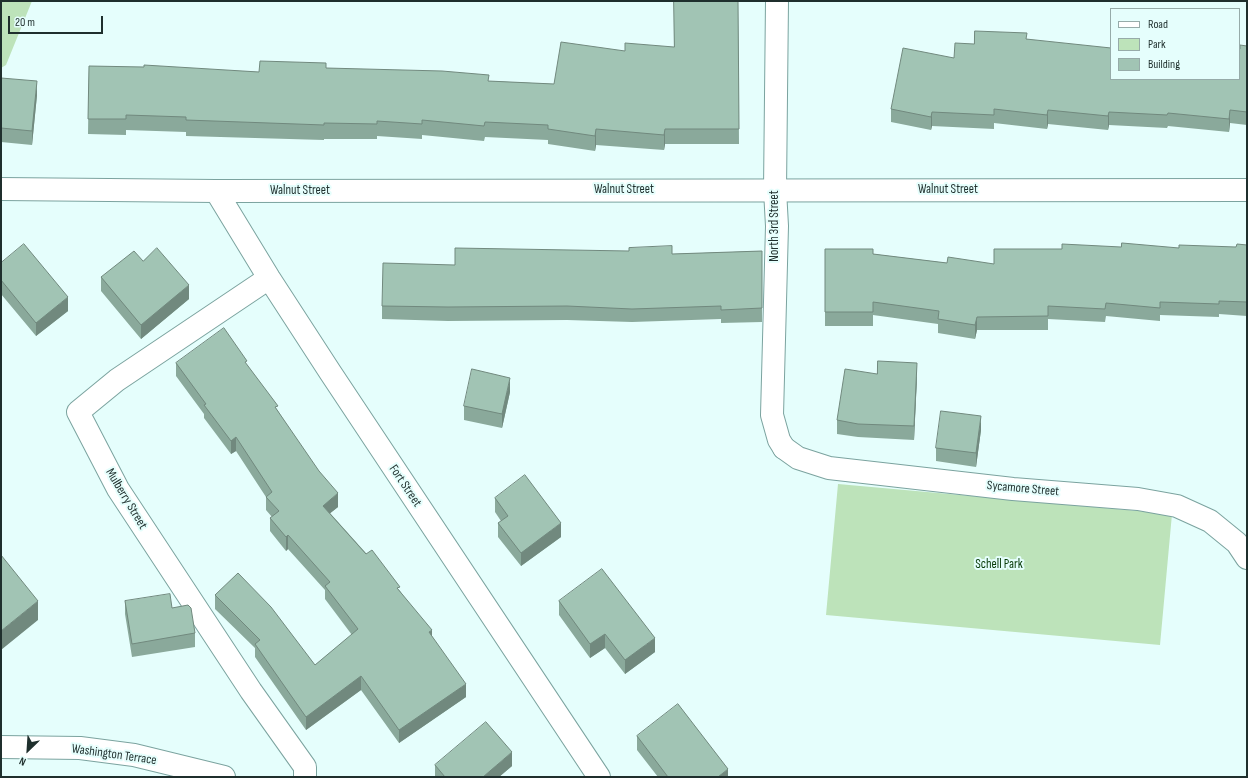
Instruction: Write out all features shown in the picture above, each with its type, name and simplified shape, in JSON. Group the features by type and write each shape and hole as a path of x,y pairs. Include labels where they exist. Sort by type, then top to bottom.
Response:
{"street":[{"name":"North 3rd Street","path":"776,1 776,234 772,415 779,440 784,448"},
{"name":"Walnut Street","path":"1,189 216,191 1247,190"},
{"name":"Fort Street","path":"216,191 269,278 599,777"},
{"name":"Mulberry Street","path":"269,278 117,380 78,412 118,489 251,691 305,767 305,777"},
{"name":"Sycamore Street","path":"784,448 798,458 829,468 1013,489 1138,500 1177,506 1210,521 1237,543 1247,558"},
{"name":"Washington Terrace","path":"1,747 80,748 134,755 224,777"}],"green space":[{"path":"1,1 32,1 6,65 1,68"},
{"name":"Schell Park","path":"838,484 1172,514 1160,645 826,615"}],"building":[{"path":"674,1 738,1 739,129 665,129 664,135 596,129 595,136 548,129 548,125 485,122 484,126 422,120 422,124 377,121 377,124 324,123 324,125 186,120 186,117 126,115 126,119 88,119 89,66 144,67 144,65 259,72 260,61 326,63 326,68 442,71 489,75 488,81 554,84 561,42 625,51 625,43 674,47"},
{"path":"975,31 1027,33 1026,39 1110,48 1110,80 1240,80 1240,45 1247,46 1247,112 1230,110 1229,119 1168,113 1167,115 1109,112 1108,116 1048,110 1047,115 994,109 994,115 932,112 931,117 891,109 903,48 954,58 955,43 974,44"},
{"path":"1,78 37,81 32,131 1,128"},
{"path":"1122,243 1179,248 1179,245 1236,247 1237,244 1247,245 1247,302 1219,301 1219,304 1160,302 1160,308 1106,303 1105,309 1048,306 1048,316 977,317 975,325 938,319 939,311 873,302 873,312 825,312 825,249 873,249 873,254 947,263 948,257 994,264 994,249 1062,249 1062,244 1121,247"},
{"path":"24,244 68,297 36,323 1,280 1,263"},
{"path":"672,246 672,254 762,251 762,308 721,310 721,306 632,309 567,306 382,306 383,263 455,265 455,248 629,251 629,248"},
{"path":"157,248 189,285 141,325 101,277 134,251 143,261"},
{"path":"224,328 247,361 245,362 278,406 275,407 319,471 338,493 323,506 366,554 372,550 400,587 397,588 432,630 429,632 466,684 399,730 361,676 306,717 255,644 260,640 215,595 238,573 271,607 315,665 358,629 325,586 330,582 288,535 286,537 270,518 279,511 266,497 272,492 236,437 231,441 204,405 206,404 176,363"},
{"path":"878,361 917,363 914,426 858,424 837,420 845,369 877,374"},
{"path":"472,369 510,378 502,414 464,406"},
{"path":"941,411 981,416 976,453 936,448"},
{"path":"525,475 561,523 521,553 498,523 508,516 495,498"},
{"path":"1,555 38,601 1,631"},
{"path":"602,569 655,638 625,660 605,634 590,644 559,601"},
{"path":"170,594 172,608 188,605 191,608 195,633 132,644 125,601"},
{"path":"678,704 728,769 718,777 668,777 637,736"},
{"path":"486,722 512,752 483,777 445,777 435,765"}]}
